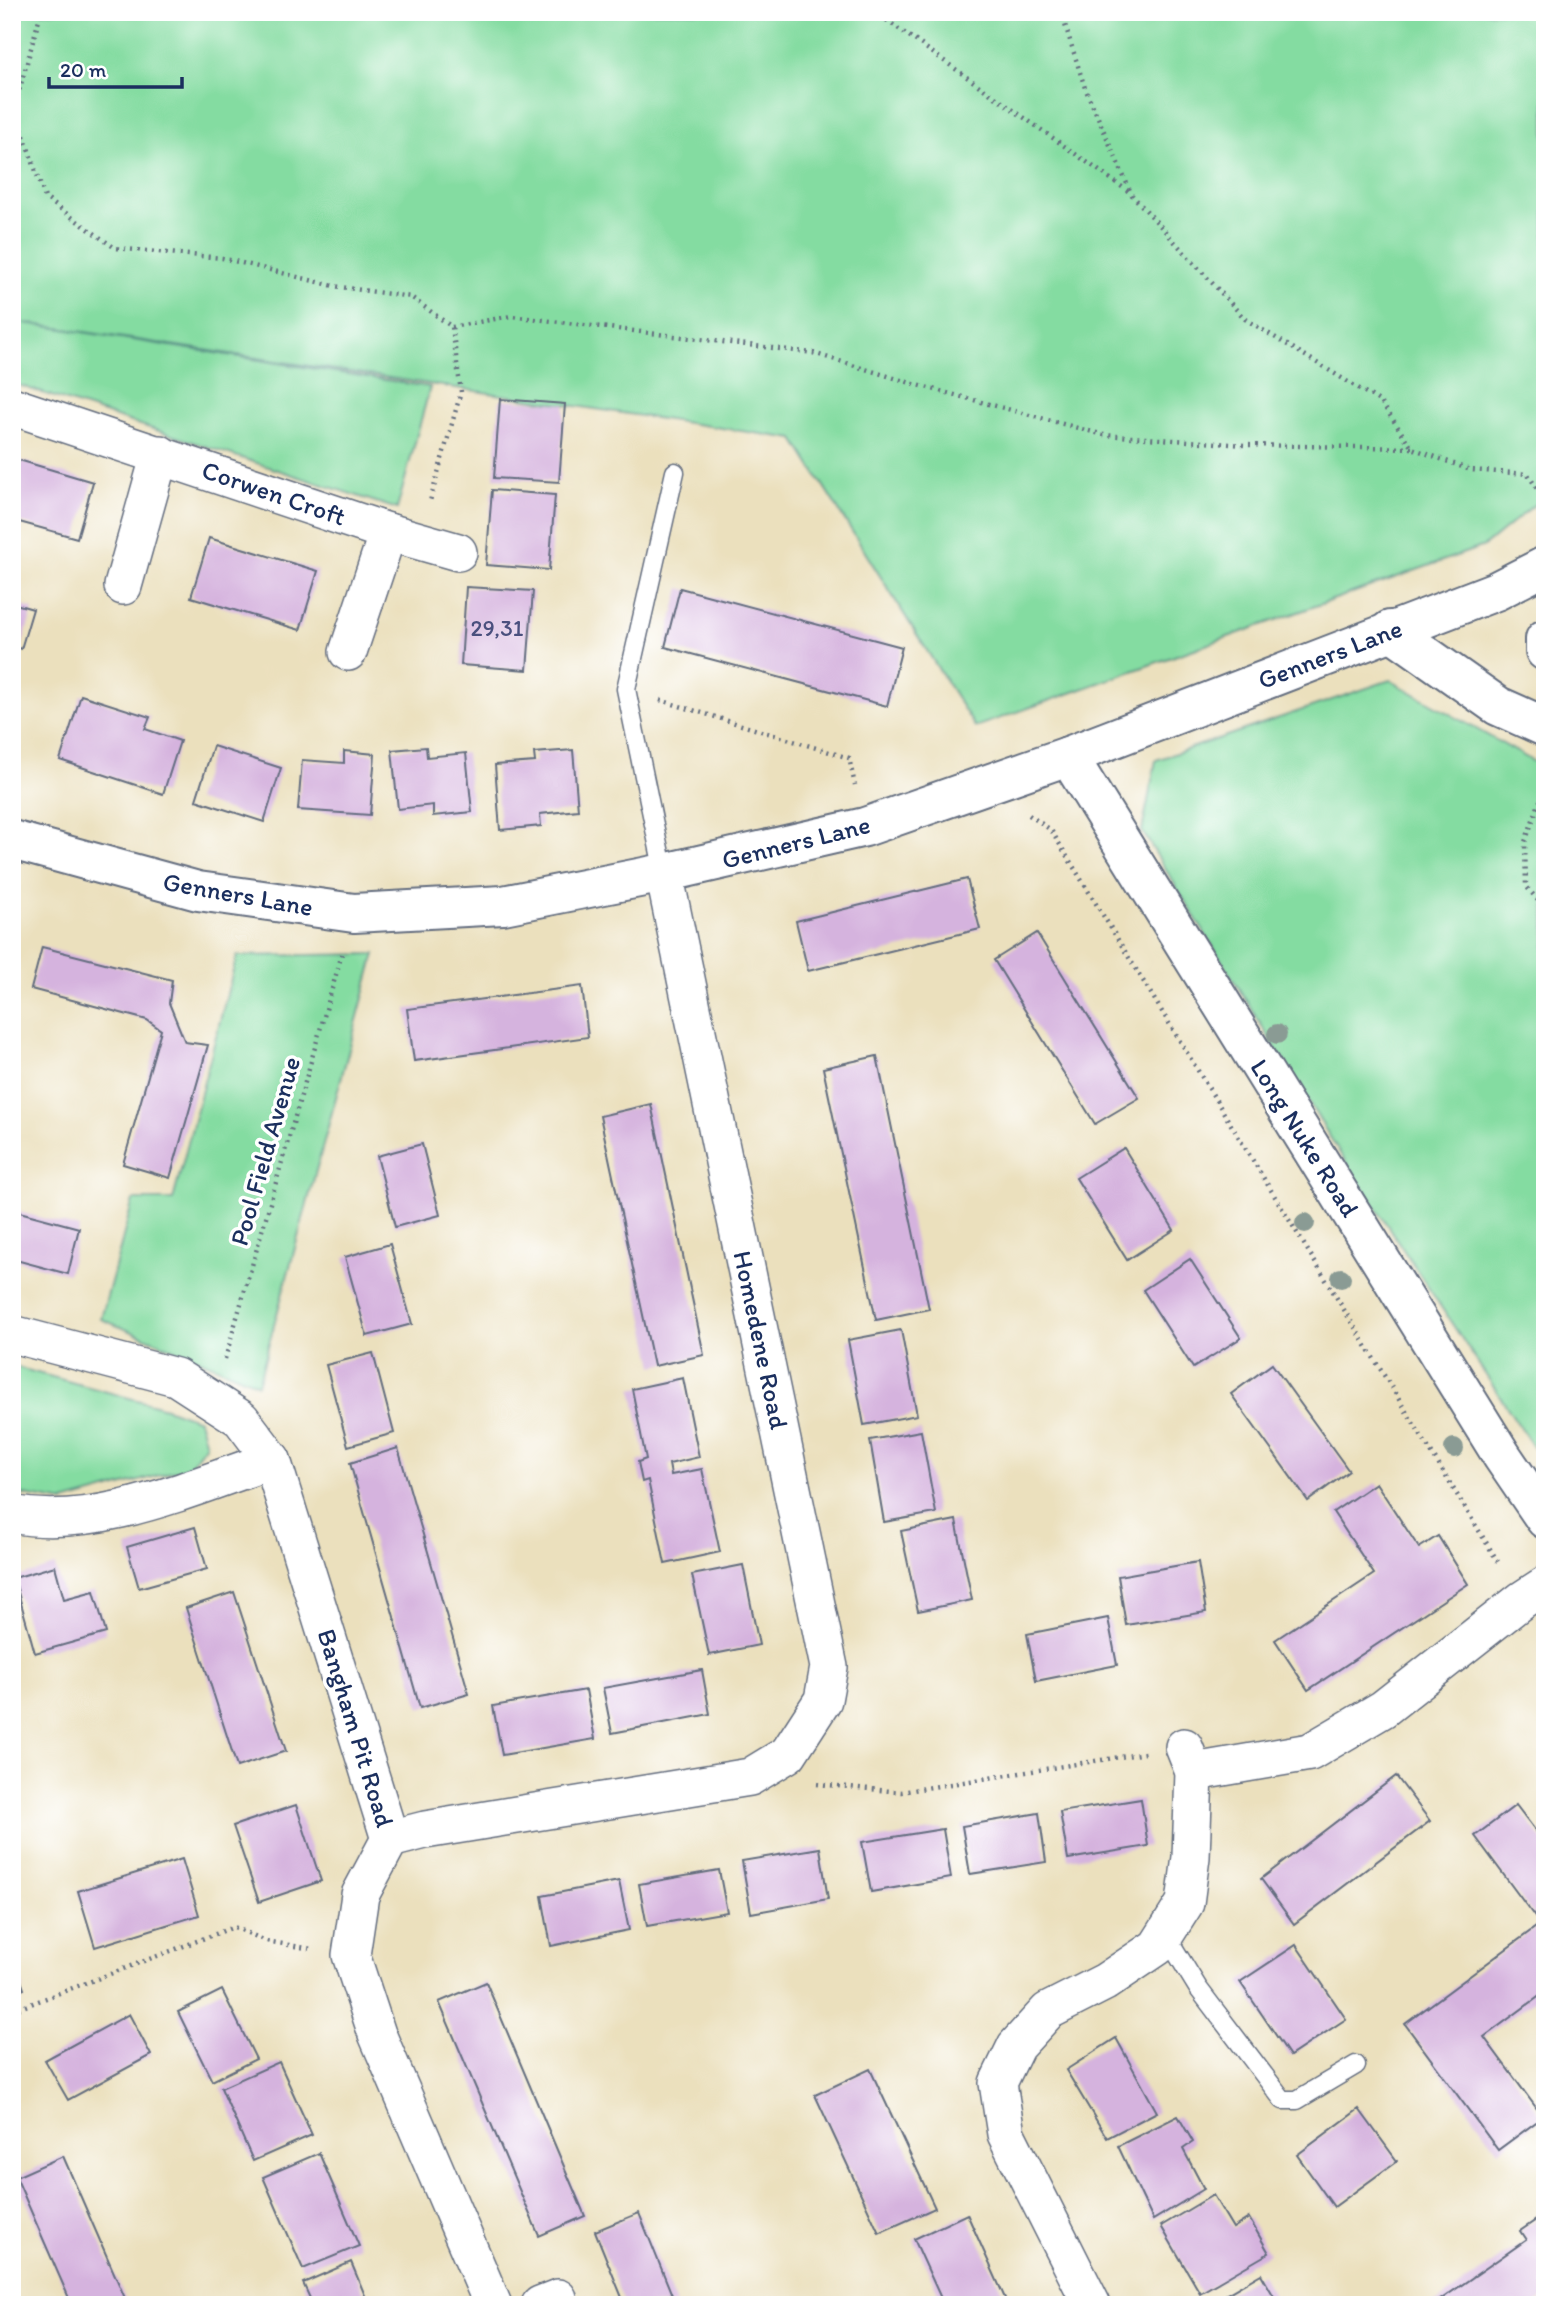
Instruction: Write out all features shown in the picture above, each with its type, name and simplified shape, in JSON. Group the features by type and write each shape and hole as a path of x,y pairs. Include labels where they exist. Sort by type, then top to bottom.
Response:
{"street":[{"name":"Corwen Croft","path":"12,406 458,552"},
{"path":"123,586 160,454"},
{"path":"348,652 403,536"},
{"name":"Genners Lane","path":"12,840 198,891 354,913 503,905 664,873 865,827 1068,756 1496,590 1545,566"},
{"path":"1390,630 1498,706 1545,727"},
{"path":"1545,639 1545,651"},
{"name":"Long Nuke Road","path":"1068,756 1502,1456 1545,1520"},
{"name":"Homedene Road","path":"390,1839 425,1830 750,1777 788,1754 823,1700 830,1667 664,873"},
{"name":"Bangham Pit Road","path":"12,1334 176,1377 241,1419 272,1460 390,1839 360,1895 351,1955 377,2034 493,2305"},
{"path":"12,1514 36,1519 68,1518 139,1504 272,1460"},
{"path":"1092,2305 1006,2134 998,2083 1016,2046 1048,2011 1105,1982 1157,1947 1185,1903 1191,1857 1189,1760 1310,1752 1383,1709 1533,1592"}],"lane":[{"path":"664,873 626,689 675,472"},
{"path":"1165,1934 1198,1989 1283,2100 1297,2100 1356,2065"}],"path":[{"path":"12,117 41,12"},
{"path":"875,12 1132,195 1245,319 1381,402 1412,449"},
{"path":"1060,12 1085,88 1132,195"},
{"path":"15,109 45,198 116,248 222,258 334,286 411,297 452,327 461,392 403,536"},
{"path":"452,327 511,316 813,353 914,384 1104,435 1244,445 1412,449 1470,470 1528,474 1545,502"},
{"path":"626,689 849,758 865,827"},
{"path":"987,785 1051,830 1533,1592"},
{"path":"1545,787 1525,842 1526,886 1545,909"},
{"name":"Pool Field Avenue","path":"213,1400 354,913"},
{"path":"750,1777 901,1792 1117,1757"},
{"path":"12,2011 234,1927 266,1941"}],"green space":[{"path":"12,12 1545,12 1545,496 1484,546 975,727 794,439 25,323 430,387 397,509 12,383"},
{"path":"1390,680 1545,768 1545,1465 1341,1155 1142,831 1156,760"},
{"path":"375,954 258,1384 101,1319 133,1200 173,1200 237,956"},
{"path":"12,1366 166,1408 199,1420 206,1444 189,1467 64,1502 12,1493"}],"building":[{"path":"500,399 565,404 559,482 494,478"},
{"path":"12,458 93,482 77,538 12,520"},
{"path":"492,490 555,495 549,570 486,565"},
{"path":"209,538 318,571 300,630 191,597"},
{"path":"466,587 533,591 527,670 461,665"},
{"path":"680,588 902,647 887,706 665,647"},
{"path":"12,603 33,609 21,649 12,646"},
{"path":"81,695 150,717 145,729 180,741 163,794 60,760"},
{"path":"213,746 281,768 264,822 196,800"},
{"path":"426,747 427,757 466,753 472,812 433,816 433,805 398,809 392,750"},
{"path":"573,750 578,810 540,814 541,826 500,830 495,765 535,762 534,753"},
{"path":"344,751 375,754 370,815 298,810 302,760 344,763"},
{"path":"967,879 980,929 808,971 796,921"},
{"path":"1037,933 1139,1098 1095,1124 994,960"},
{"path":"42,947 172,980 169,1003 185,1042 208,1045 170,1178 123,1164 161,1030 147,1020 31,989"},
{"path":"582,986 588,1037 414,1061 407,1009"},
{"path":"877,1056 929,1309 876,1320 823,1068"},
{"path":"651,1104 704,1355 654,1366 600,1116"},
{"path":"422,1144 440,1215 395,1227 377,1156"},
{"path":"1124,1148 1174,1230 1127,1260 1076,1178"},
{"path":"12,1210 79,1228 68,1274 12,1259"},
{"path":"390,1244 412,1324 367,1336 345,1257"},
{"path":"1190,1259 1241,1338 1193,1368 1143,1290"},
{"path":"901,1330 917,1415 864,1425 848,1340"},
{"path":"373,1353 394,1433 348,1446 326,1365"},
{"path":"1272,1364 1349,1471 1308,1501 1231,1394"},
{"path":"683,1378 699,1457 669,1464 671,1475 702,1469 720,1552 665,1564 648,1480 642,1482 638,1462 646,1459 632,1389"},
{"path":"921,1431 936,1513 884,1522 870,1440"},
{"path":"398,1448 469,1694 420,1708 350,1463"},
{"path":"1376,1483 1419,1548 1438,1536 1468,1584 1308,1690 1275,1640 1374,1574 1333,1512"},
{"path":"956,1520 972,1600 918,1611 901,1531"},
{"path":"195,1527 207,1569 139,1588 127,1547"},
{"path":"1198,1562 1206,1612 1126,1625 1118,1576"},
{"path":"743,1565 759,1645 709,1655 692,1575"},
{"path":"55,1566 64,1599 94,1591 106,1633 35,1653 14,1578"},
{"path":"234,1592 286,1751 237,1767 186,1608"},
{"path":"1108,1618 1117,1665 1036,1681 1027,1634"},
{"path":"702,1670 710,1714 612,1733 603,1688"},
{"path":"586,1690 595,1739 502,1755 493,1706"},
{"path":"1396,1776 1430,1821 1294,1924 1261,1879"},
{"path":"1141,1799 1148,1846 1068,1859 1060,1812"},
{"path":"296,1805 321,1881 259,1902 233,1826"},
{"path":"1516,1805 1545,1843 1545,1992 1484,2037 1543,2117 1498,2150 1405,2024 1540,1924 1475,1836"},
{"path":"1039,1813 1046,1862 970,1874 962,1826"},
{"path":"943,1829 951,1878 871,1892 862,1842"},
{"path":"820,1848 828,1899 751,1913 742,1861"},
{"path":"182,1859 199,1915 95,1947 78,1891"},
{"path":"719,1870 727,1912 647,1926 639,1884"},
{"path":"619,1881 629,1930 551,1946 542,1896"},
{"path":"1296,1945 1346,2019 1290,2056 1240,1982"},
{"path":"12,1958 24,1989 12,1993"},
{"path":"486,1982 585,2216 539,2236 439,2002"},
{"path":"222,1990 256,2059 212,2081 178,2012"},
{"path":"129,2014 151,2055 68,2100 45,2060"},
{"path":"1116,2038 1157,2112 1107,2138 1066,2070"},
{"path":"279,2062 312,2135 253,2161 221,2088"},
{"path":"870,2069 935,2208 879,2233 815,2095"},
{"path":"1359,2109 1397,2161 1334,2207 1297,2155"},
{"path":"1178,2116 1193,2142 1183,2149 1204,2189 1153,2220 1118,2146"},
{"path":"319,2153 359,2246 303,2269 263,2177"},
{"path":"63,2156 128,2305 72,2305 16,2177"},
{"path":"1213,2195 1233,2228 1249,2218 1269,2253 1200,2293 1161,2226"},
{"path":"639,2213 676,2305 625,2305 595,2231"},
{"path":"967,2214 1008,2305 944,2305 914,2239"},
{"path":"1545,2214 1545,2298 1535,2305 1433,2305 1526,2240 1520,2231"},
{"path":"351,2262 369,2305 313,2305 303,2283"},
{"path":"1261,2274 1279,2305 1217,2305 1215,2301"}]}
